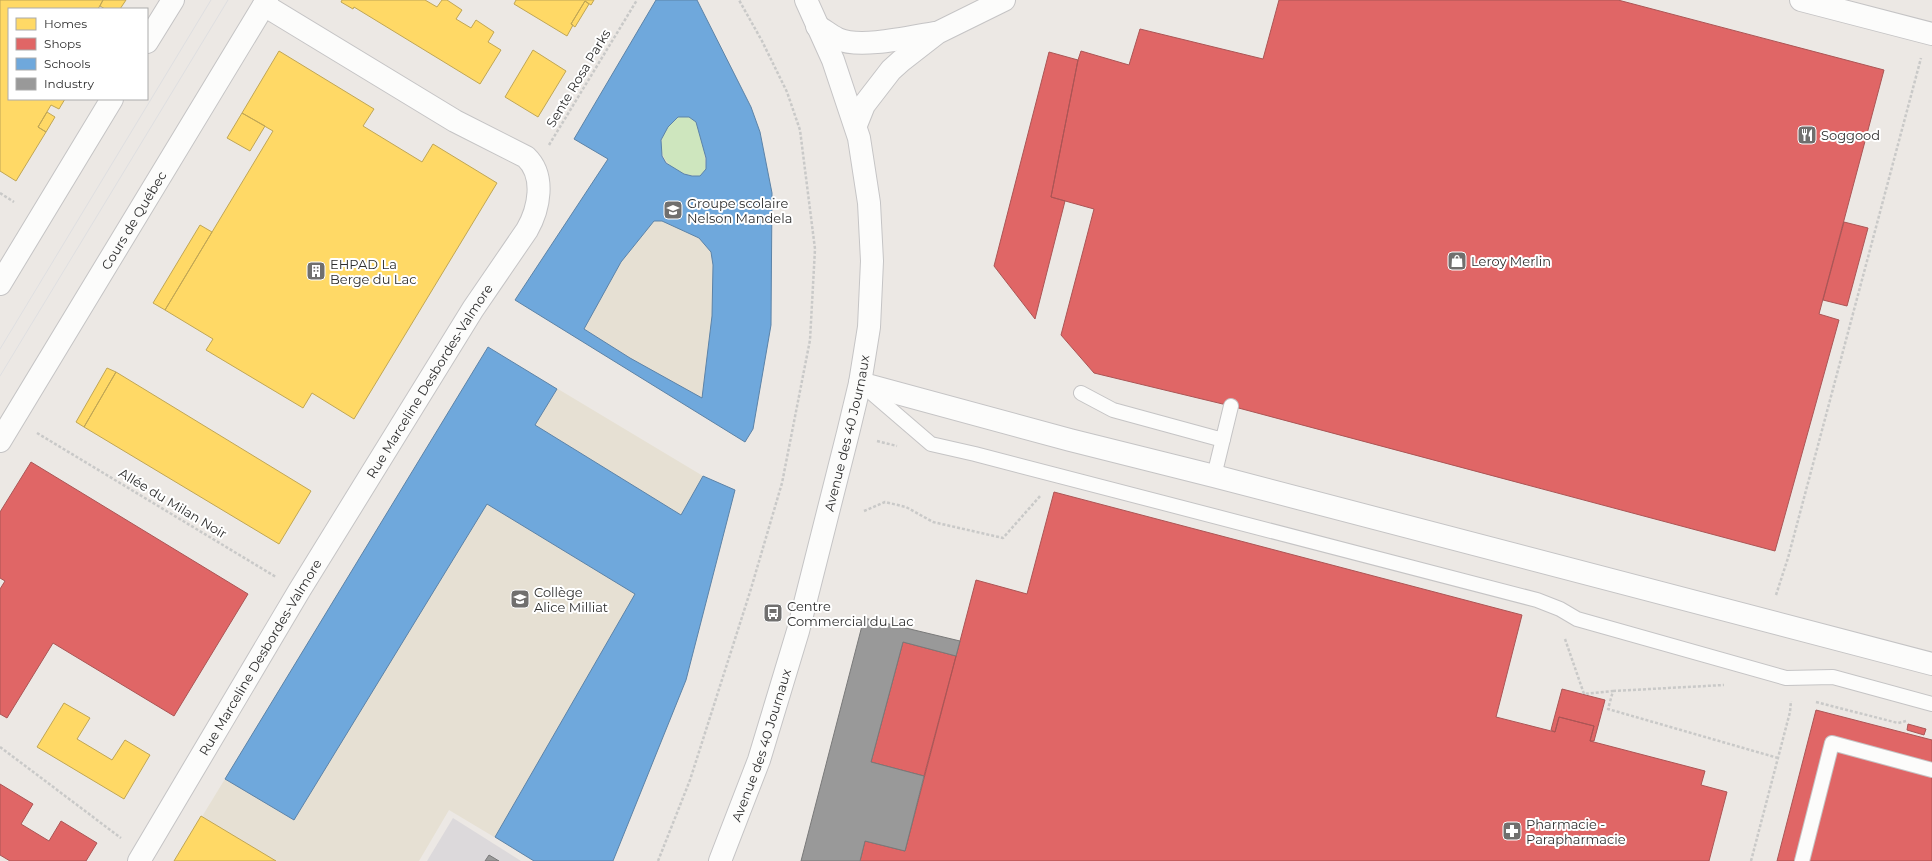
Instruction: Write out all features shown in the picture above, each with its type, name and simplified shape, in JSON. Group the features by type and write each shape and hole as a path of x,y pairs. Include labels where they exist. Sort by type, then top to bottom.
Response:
{"street":[{"path":"148,40 173,0"},
{"name":"Avenue des 40 Journaux","path":"720,861 759,760 786,672 833,496 860,383 869,327 872,261 869,203 856,125 832,60 806,0"},
{"path":"856,125 864,105 891,70 937,33 1004,0"},
{"path":"1801,0 1930,34"},
{"path":"266,3 455,121 516,150 532,163"},
{"name":"Cours de Québec","path":"0,441 266,3"},
{"path":"817,26 838,39 848,42 882,42 937,33"},
{"path":"0,284 111,100"},
{"name":"Rue Marceline Desbordes-Valmore","path":"139,861 299,591 473,309 532,221 538,202 538,178 532,163"},
{"path":"860,383 1070,440 1214,476 1932,664"}],"lane":[{"path":"860,383 931,444 1537,600 1560,609 1578,619 1786,678 1833,677 1932,704"},
{"path":"1080,393 1113,410 1223,440"},
{"path":"1214,476 1231,406"},
{"path":"1893,654 1932,652"},
{"path":"1802,861 1832,744 1932,770"}],"path":[{"name":"Sente Rosa Parks","path":"532,163 548,147 637,0"},
{"path":"658,861 690,780 752,585 782,483 810,340 816,249 800,130 787,92 762,40 739,0"},
{"path":"1767,622 1788,558 1930,34"},
{"path":"0,193 14,202"},
{"name":"Allée du Milan Noir","path":"36,433 299,591"},
{"path":"864,511 885,502 906,507 934,522 1003,538 1046,489"},
{"path":"1565,638 1584,694 1727,685"},
{"path":"1751,861 1792,704 1786,678"},
{"path":"1613,691 1608,709 1778,758"},
{"path":"0,747 122,839"}],"shaded area":[{"name":"Groupe scolaire Nelson Mandela","path":"656,0 697,0 751,107 772,193 771,325 753,429 745,442 515,300 608,159 574,139"},
{"name":"Collège Alice Milliat","path":"488,347 703,476 735,490 686,680 613,861 534,861 449,810 419,861 175,861"},
{"path":"453,818 521,861 427,861"}],"green space":[{"path":"678,117 689,117 696,122 704,149 706,169 700,176 693,176 678,171 666,161 663,155 661,147 664,133"}],"building: Homes":[{"path":"0,0 103,0 99,8 8,8 8,100 64,100 59,109 51,105 38,127 46,132 16,181 0,171"},
{"path":"103,0 126,0 121,8 103,8 100,6"},
{"path":"342,0 425,0 437,7 442,0 447,0 462,10 456,19 471,28 476,20 494,32 488,42 501,50 480,84 354,7 353,9 341,2"},
{"path":"516,0 594,0 591,5 585,1 571,24 573,25 567,36 514,4"},
{"path":"585,1 589,4 575,27 571,24"},
{"path":"533,50 566,71 538,117 505,97"},
{"name":"EHPAD La Berge du Lac","path":"279,51 374,109 363,126 422,162 433,144 497,183 354,419 312,393 303,408 206,350 213,339 165,310 273,131 242,113"},
{"path":"47,112 55,117 46,132 38,127"},
{"path":"242,113 265,126 250,151 227,138"},
{"path":"200,225 212,232 165,310 153,303"},
{"path":"107,368 116,372 84,427 76,422"},
{"path":"116,372 311,491 279,544 84,427"},
{"path":"64,703 90,718 77,739 112,760 125,740 150,755 124,799 37,747"},
{"path":"201,816 276,861 174,861"}],"building: Shops":[{"name":"Leroy Merlin","path":"1279,0 1618,0 1884,70 1819,314 1839,320 1775,551 1231,406 1094,373 1061,335 1094,209 1051,197 1081,51 1129,65 1140,29 1263,59"},
{"path":"1049,52 1078,60 1051,197 1065,201 1035,319 994,266"},
{"path":"1844,222 1868,228 1847,306 1823,300"},
{"path":"31,462 248,594 174,716 53,643 7,718 0,714 0,589 5,581 0,578 0,512"},
{"path":"1054,492 1522,615 1496,717 1555,732 1559,717 1594,726 1590,741 1705,771 1701,785 1727,792 1709,861 860,861 865,841 905,851 976,580 1027,594"},
{"path":"903,642 956,656 924,776 871,762"},
{"path":"1562,689 1605,700 1594,741 1590,741 1594,726 1559,717 1555,732 1551,730"},
{"path":"1816,710 1932,740 1932,861 1777,861"},
{"path":"1908,724 1926,729 1924,735 1907,730"},
{"path":"0,784 33,804 21,824 49,841 61,821 97,843 86,861 10,861 0,855"}],"building: Schools":[{"name":"Groupe scolaire Nelson Mandela","path":"656,0 697,0 751,107 760,132 772,193 771,325 753,429 745,442 515,300 608,159 574,139","holes":["678,117 689,117 696,122 706,158 706,169 700,176 684,174 666,163 662,156 661,140 668,127","654,221 662,221 699,238 711,252 713,265 712,316 702,398 630,358 584,329 621,262"]},
{"path":"488,347 557,389 535,425 681,515 703,476 735,490 686,680 613,861 534,861 495,837 635,594 487,504 294,820 225,779"}],"building: Industry":[{"path":"864,618 960,641 956,656 903,642 871,762 924,776 905,851 865,841 860,861 801,861"},
{"path":"489,855 499,861 485,861"}],"tram line":[{"path":"0,349 211,0"},
{"path":"0,376 228,0"}],"place":[{"name":"Soggood","path":"1807,135"},
{"name":"Groupe scolaire Nelson Mandela","path":"673,210"},
{"name":"Leroy Merlin","path":"1457,261"},
{"name":"EHPAD La Berge du Lac","path":"316,271"},
{"name":"Collège Alice Milliat","path":"520,599"},
{"name":"Centre Commercial du Lac","path":"773,613"},
{"name":"Pharmacie - Parapharmacie","path":"1512,831"}]}
